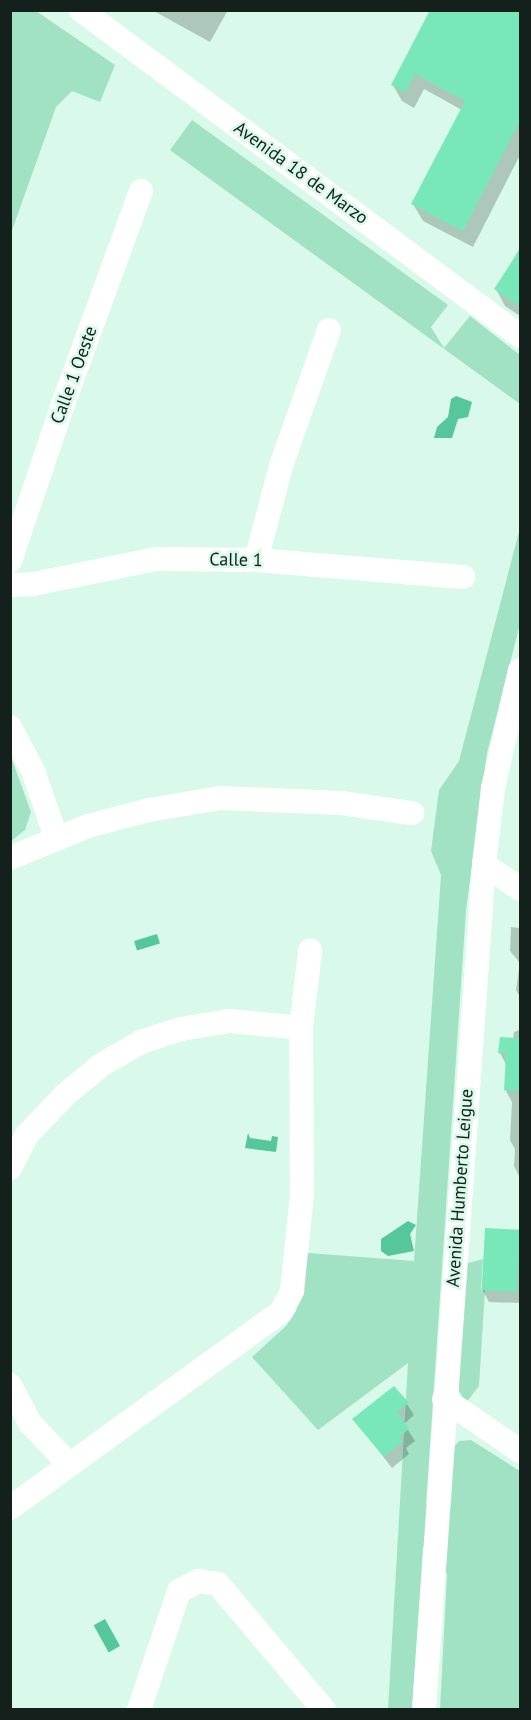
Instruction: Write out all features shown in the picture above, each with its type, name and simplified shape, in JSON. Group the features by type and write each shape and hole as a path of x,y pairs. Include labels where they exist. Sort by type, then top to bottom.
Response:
{"street":[{"name":"Avenida 18 de Marzo","path":"81,10 520,336"},
{"name":"Calle 1 Oeste","path":"10,561 63,404 141,190"},
{"path":"256,560 281,466 329,330"},
{"name":"Calle 1","path":"10,585 33,584 157,558 256,560 463,577"},
{"name":"Avenida Humberto Leigue","path":"423,1710 484,864 493,788 520,670"},
{"path":"10,727 33,771 56,837"},
{"path":"10,858 56,837 149,810 221,798 341,803 412,813"},
{"path":"484,864 520,888"},
{"path":"10,1508 68,1463 281,1312 292,1292 302,1195 301,1028 309,951"},
{"path":"10,1168 27,1135 65,1095 101,1065 141,1042 181,1029 230,1022 301,1028"},
{"path":"10,1385 30,1423 68,1463"},
{"path":"444,1400 520,1451"},
{"path":"139,1710 179,1591 199,1581 218,1584 324,1710"}],"shaded area":[{"path":"11,10 36,11 115,65 100,102 72,91 56,107 11,233"},
{"path":"192,120 448,305 431,327 444,348 470,316 520,355 520,404 170,150"},
{"path":"456,396 472,402 468,417 458,419 452,438 434,438 437,427 448,417 451,399"},
{"path":"520,528 520,624 487,753 466,910 426,1505 435,1500 451,1501 453,1448 459,1441 471,1440 520,1471 520,1709 440,1709 447,1574 423,1547 412,1709 388,1709 408,1363 318,1430 252,1357 286,1326 296,1311 308,1253 414,1261 441,875 431,851 439,790 459,761"},
{"path":"10,754 31,812 25,830 11,841"},
{"path":"157,934 160,944 137,951 134,941"},
{"path":"248,1133 250,1138 271,1141 272,1136 278,1137 276,1152 245,1148"},
{"path":"408,1221 416,1225 410,1234 414,1251 388,1256 381,1251 381,1239"},
{"path":"483,1259 481,1290 485,1290 479,1386 466,1403 456,1386 465,1264"},
{"path":"105,1619 120,1646 109,1652 94,1625"}],"building":[{"path":"430,10 520,10 520,121 463,231 411,204 465,101 415,74 405,93 391,85"},
{"path":"520,249 520,307 494,289"},
{"path":"500,1037 520,1038 520,1091 504,1090 506,1054 498,1053"},
{"path":"485,1228 520,1230 517,1292 482,1290"},
{"path":"394,1386 409,1403 397,1412 409,1429 399,1437 403,1441 384,1457 352,1419"}]}
